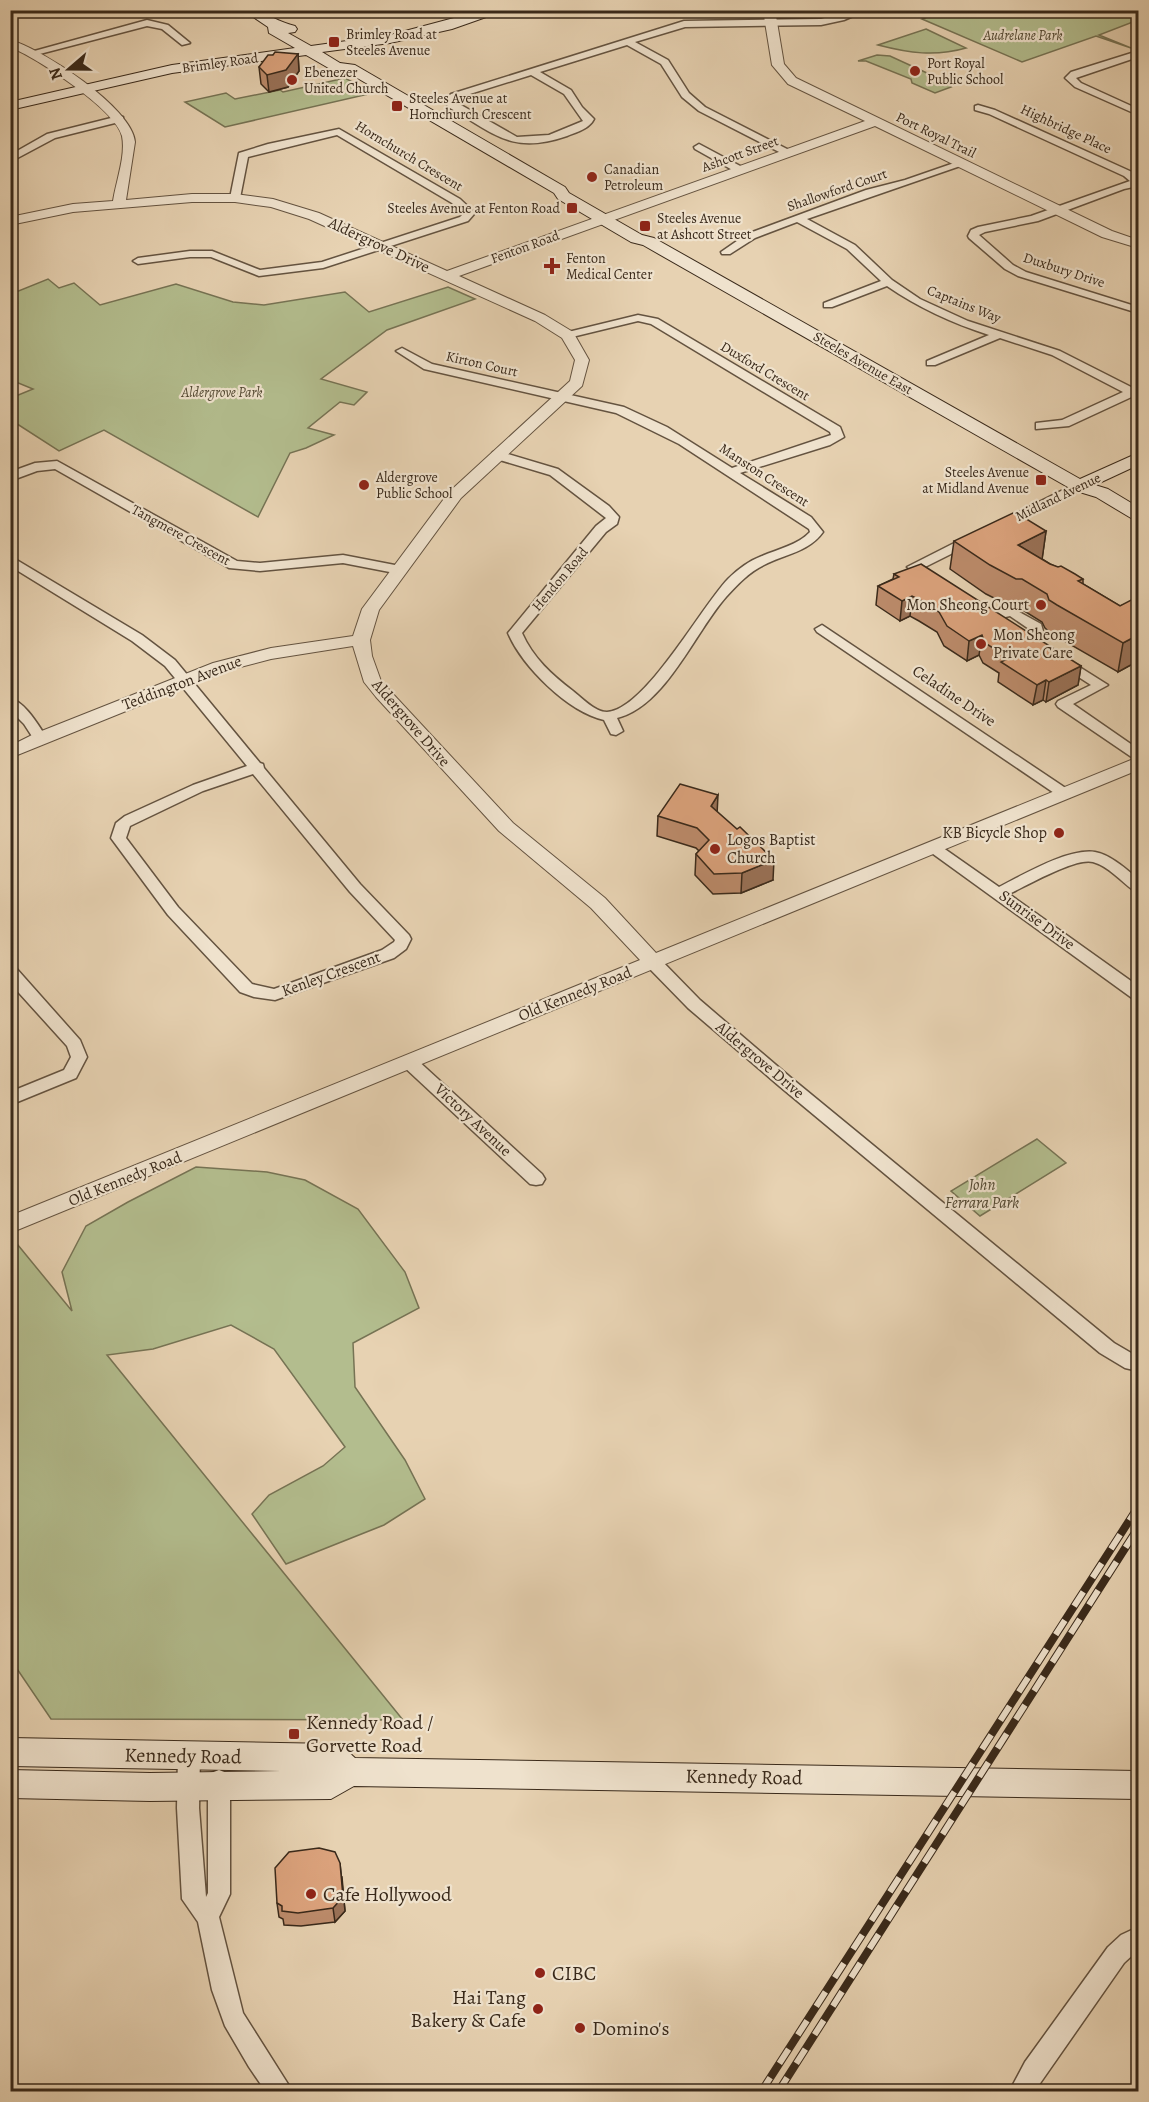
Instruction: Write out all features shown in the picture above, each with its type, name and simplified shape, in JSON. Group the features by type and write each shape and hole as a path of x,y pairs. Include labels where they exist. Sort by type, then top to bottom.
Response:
{"main road":[{"name":"Steeles Avenue East","path":"249,10 325,49 350,64 350,68"},
{"name":"Brimley Road","path":"10,106 172,69 325,49 421,33 500,10"},
{"name":"Steeles Avenue East","path":"276,25 274,30 338,67 350,68 560,190 575,191 637,239 648,241 1078,486 1102,493 1138,514"},
{"name":"Midland Avenue","path":"1078,486 1138,458"},
{"name":"Steeles Avenue East","path":"1078,486 1086,500 1138,528"},
{"name":"Kennedy Road","path":"10,1752 189,1755 209,1776"},
{"name":"Kennedy Road","path":"10,1784 209,1776 331,1785 350,1772 1138,1785"}],"street":[{"path":"10,13 19,10"},
{"path":"357,10 370,13 383,10"},
{"path":"533,72 568,92 578,109 589,119 587,123 533,142 523,143 453,106 449,101 454,96 684,24 770,16 821,22 863,10"},
{"name":"Port Royal Trail","path":"770,16 777,62 784,74 810,91 1107,234 1138,244"},
{"path":"32,53 147,23 165,27 185,43"},
{"path":"628,42 665,62 685,95 702,109 788,153"},
{"path":"10,43 32,53 86,89 119,119 128,133 119,204"},
{"path":"1138,54 1074,74 1071,78 1078,84 1138,112"},
{"name":"Highbridge Place","path":"978,108 992,112 1128,174 1138,183"},
{"path":"10,159 51,135 119,119"},
{"name":"Ashcott Street","path":"609,217 874,122"},
{"name":"Hornchurch Crescent","path":"235,198 243,155 268,147 339,132 456,201 470,213 464,219 380,246"},
{"path":"699,147 740,170"},
{"name":"Shallowford Court","path":"726,252 750,236 870,192 909,182 961,164"},
{"name":"Highbridge Place","path":"1058,210 1122,186 1138,183"},
{"name":"Aldergrove Drive","path":"10,221 73,208 192,198 235,198 273,203 304,212 380,246 540,318 568,335"},
{"name":"Duxbury Drive","path":"1058,210 1034,219 982,229 974,234 973,238 1009,267 1022,274 1138,310"},
{"name":"Fenton Road","path":"446,276 609,217"},
{"name":"Captains Way","path":"799,219 851,247 888,282 916,301 998,335 1056,353 1135,391"},
{"path":"138,261 190,254 212,254 259,273 323,265 380,246"},
{"path":"828,305 888,282"},
{"name":"Duxford Crescent","path":"568,335 638,318 654,321 836,430 838,437 826,442 732,472"},
{"path":"361,640 371,609 455,495 576,383 582,368 582,360 568,335"},
{"path":"931,363 998,335"},
{"name":"Kirton Court","path":"402,351 428,367 560,398"},
{"path":"1040,426 1065,423 1135,391"},
{"name":"Manston Crescent","path":"560,398 620,410 666,430 782,506 805,518 817,532 806,542 758,562 730,584 645,699 631,710 610,717"},
{"name":"Hendon Road","path":"497,455 554,472 606,508 613,518 601,529 515,633 519,642 550,681 591,712 610,717"},
{"name":"Tangmere Crescent","path":"10,477 34,467 57,465 234,565 253,567 343,559 400,570"},
{"name":"Midland Avenue","path":"932,578 914,567 1078,486"},
{"path":"10,560 154,650 171,663 185,680"},
{"path":"977,606 1101,685 1063,704 1138,755"},
{"path":"992,616 1012,612 1036,627 1036,631 1019,633"},
{"name":"Celadine Drive","path":"822,629 1065,794"},
{"name":"Aldergrove Drive","path":"361,640 368,671 382,693 506,827 598,903 694,1004 1097,1340 1132,1363 1138,1364"},
{"name":"Teddington Avenue","path":"10,753 40,738 185,680 247,658 361,640"},
{"name":"Kenley Crescent","path":"185,680 258,767 356,888 403,939 400,945 388,954 275,995 254,992 246,988 173,911 118,838 123,823 130,819 198,788 258,767"},
{"path":"10,702 29,721 40,738"},
{"path":"610,717 616,731"},
{"name":"Old Kennedy Road","path":"10,1225 1138,764"},
{"name":"Sunrise Drive","path":"934,848 1138,994"},
{"path":"999,893 1086,856 1095,856 1138,886"},
{"path":"10,972 74,1044 79,1057 70,1074 10,1099"},
{"name":"Victory Avenue","path":"410,1062 536,1179"},
{"path":"209,1776 193,1899 208,1917 224,1990 233,2018 244,2039 281,2091"},
{"path":"208,1917 219,1894 209,1776"},
{"path":"1021,2091 1033,2070 1116,1955 1138,1938"}],"green space":[{"name":"Audrelane Park","path":"949,10 1138,11 1138,20 1099,35 1131,48 1096,36 1022,62 922,19"},
{"path":"926,29 966,48 922,53 878,45"},
{"path":"877,55 890,56 940,79 951,87 935,93 912,83 911,79 866,61 858,61"},
{"path":"345,78 373,93 225,127 185,102 226,93 235,99 280,90 283,92"},
{"name":"Aldergrove Park","path":"48,279 59,288 74,283 100,305 176,284 233,302 264,305 345,292 369,312 448,287 475,299 387,330 321,379 367,392 354,405 340,402 308,428 334,435 290,453 258,517 104,430 59,451 11,420 11,398 33,389 11,380 11,306 18,303 11,303 11,294"},
{"name":"John Ferrara Park","path":"1037,1139 1066,1163 980,1216 951,1191"},
{"path":"196,1167 267,1172 305,1180 358,1209 405,1272 419,1308 353,1343 355,1387 405,1460 425,1499 384,1525 286,1564 252,1514 269,1495 323,1466 345,1447 274,1349 231,1325 153,1349 107,1355 403,1720 51,1719 11,1660 11,1240 13,1239 72,1311 62,1272 86,1226"}],"building":[{"path":"275,52 298,54 286,70 267,75 259,67 268,55 273,55"},
{"path":"1015,512 1046,531 1018,545 1050,564 1061,566 1075,574 1083,579 1078,581 1120,606 1135,598 1138,600 1138,635 1123,643 1049,600 1047,594 1022,579 1016,579 990,565 954,541"},
{"path":"921,564 1081,666 1049,682 1046,680 1037,685 1001,662 1009,658 985,643 982,635 969,641 947,626 939,612 922,601 912,596 902,601 878,586 899,577 894,574"},
{"path":"680,784 718,795 711,806 737,829 740,827 774,860 742,873 714,874 696,854 709,840 697,828 658,816"},
{"name":"Cafe Hollywood","path":"319,1848 335,1852 340,1863 343,1897 333,1908 298,1913 282,1911 282,1906 277,1903 275,1868 289,1852"}],"railway":[{"path":"761,2092 1138,1507"},
{"path":"778,2092 1138,1528"}],"place":[{"name":"Brimley Road at Steeles Avenue","path":"334,42"},
{"name":"Port Royal Public School","path":"915,71"},
{"name":"Ebenezer United Church","path":"292,80"},
{"name":"Steeles Avenue at Hornchurch Crescent","path":"397,106"},
{"name":"Canadian Petroleum","path":"592,177"},
{"name":"Steeles Avenue at Fenton Road","path":"572,208"},
{"name":"Steeles Avenue at Ashcott Street","path":"645,226"},
{"name":"Fenton Medical Center","path":"552,266"},
{"name":"Steeles Avenue at Midland Avenue","path":"1041,480"},
{"name":"Aldergrove Public School","path":"364,485"},
{"name":"Mon Sheong Court","path":"1041,605"},
{"name":"Mon Sheong Private Care","path":"981,644"},
{"name":"KB Bicycle Shop","path":"1059,833"},
{"name":"Logos Baptist Church","path":"715,849"},
{"name":"Kennedy Road / Gorvette Road","path":"294,1734"},
{"name":"Cafe Hollywood","path":"311,1894"},
{"name":"CIBC","path":"540,1973"},
{"name":"Hai Tang Bakery & Cafe","path":"538,2009"},
{"name":"Domino's","path":"580,2028"}]}
